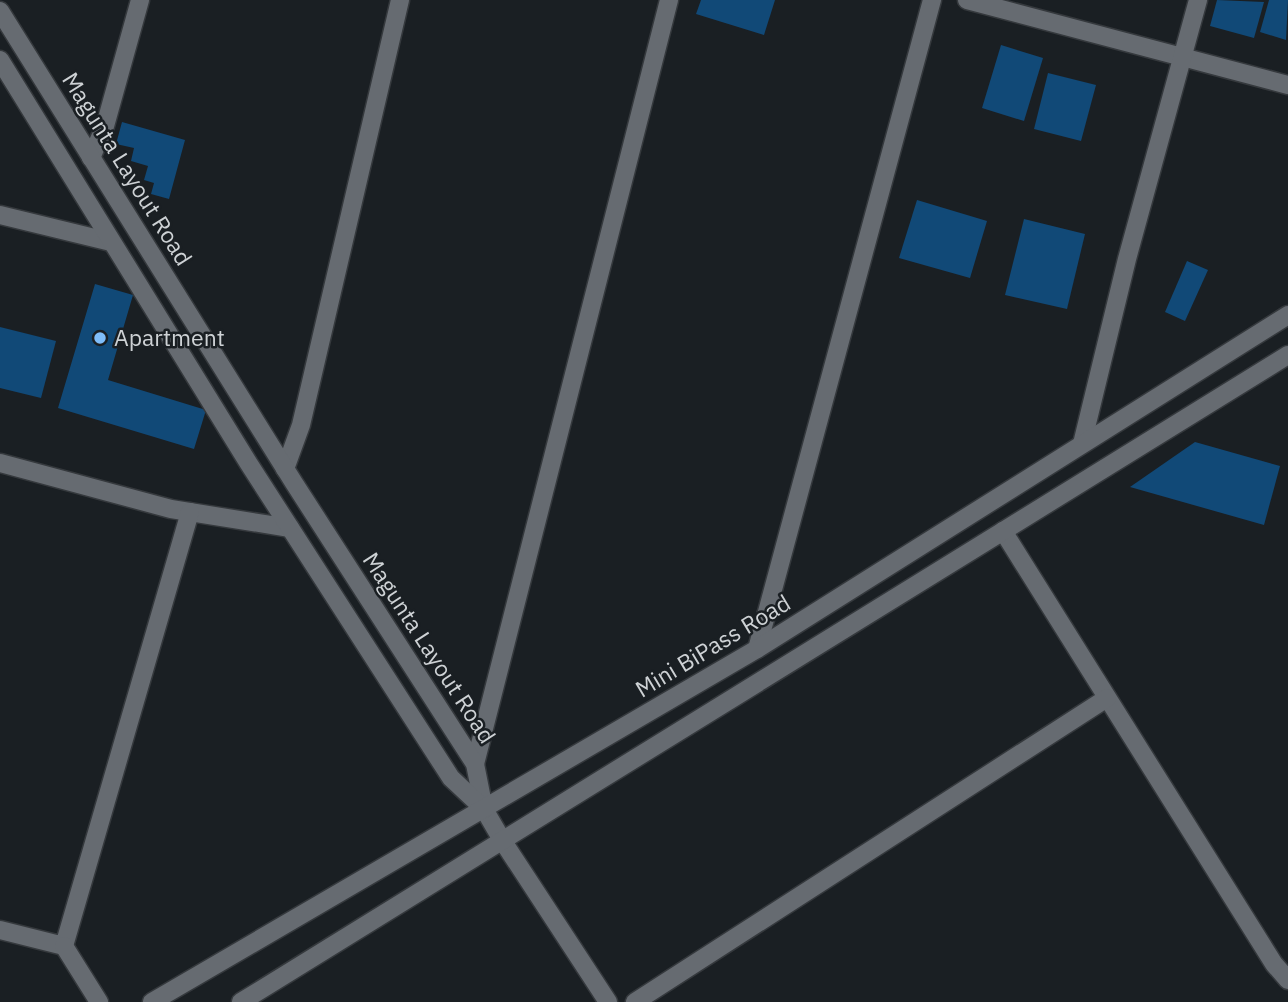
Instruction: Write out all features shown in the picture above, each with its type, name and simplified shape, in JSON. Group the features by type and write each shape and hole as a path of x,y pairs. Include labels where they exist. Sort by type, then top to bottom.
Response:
{"street":[{"path":"91,158 105,126 141,0"},
{"path":"285,469 301,425 400,0"},
{"path":"475,764 669,0"},
{"path":"757,649 932,0"},
{"path":"967,0 1288,85"},
{"path":"1082,444 1127,259 1198,0"},
{"name":"Magunta Layout Road","path":"0,12 285,469 475,764 484,809"},
{"path":"0,60 290,528 451,778 484,809 608,1002"},
{"path":"0,215 111,242"},
{"name":"Mini BiPass Road","path":"152,1002 757,649 1288,315"},
{"path":"241,1002 1288,355"},
{"path":"0,463 171,509 290,528"},
{"path":"64,946 190,512"},
{"path":"1003,531 1274,964 1288,980"},
{"path":"635,1002 1107,698"},
{"path":"0,930 64,946 99,1002"}],"building":[{"path":"701,0 775,0 764,35 696,14"},
{"path":"1217,0 1264,2 1254,38 1210,26"},
{"path":"1269,0 1288,0 1286,40 1260,32"},
{"path":"1001,45 1043,58 1024,121 982,108"},
{"path":"1048,73 1096,85 1081,141 1034,129"},
{"path":"122,122 185,140 169,199 151,194 154,183 144,180 148,166 131,161 134,148 116,144"},
{"path":"917,200 987,221 970,278 899,258"},
{"path":"1024,219 1085,234 1067,309 1005,295"},
{"path":"1187,261 1208,270 1185,321 1165,312"},
{"name":"Apartment","path":"95,284 133,295 108,380 206,410 194,449 58,408"},
{"name":"Apartment","path":"0,327 56,341 41,398 0,388"},
{"path":"1195,442 1280,466 1264,525 1130,487"}],"place":[{"name":"Apartment","path":"100,338"}]}
